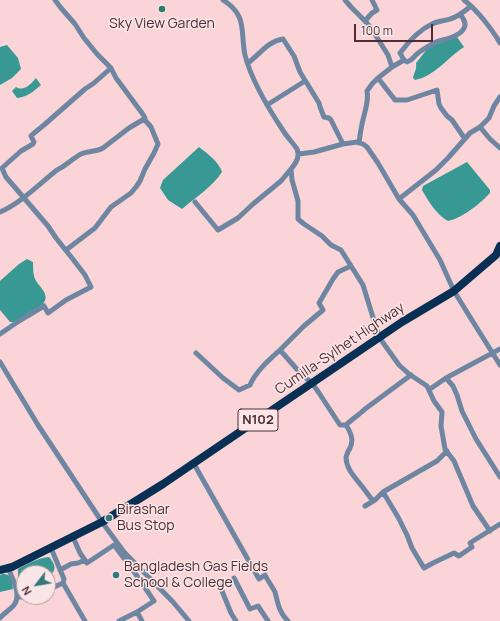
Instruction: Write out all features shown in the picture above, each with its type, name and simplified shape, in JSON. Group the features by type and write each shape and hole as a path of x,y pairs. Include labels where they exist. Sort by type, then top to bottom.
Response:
{"highway":[{"name":"Cumilla-Sylhet Highway","path":"4,569 102,522 194,464 379,337 454,291 496,255 500,246"}],"street":[{"path":"55,0 75,24 84,38 110,68 151,127 158,144 145,168 140,182 131,193 111,206 95,228 66,250"},
{"path":"195,202 218,230 238,218 281,182 296,163 299,154 273,116 251,73 245,51 241,21 231,5 223,0"},
{"path":"345,0 371,28 388,55 392,68"},
{"path":"365,21 377,10 372,0"},
{"path":"464,0 471,6 500,43"},
{"path":"460,14 465,23 463,30 450,38 435,42 416,54 411,61 407,62 404,60 400,53 411,39 420,31 433,23 452,19 471,6"},
{"path":"248,63 266,47 279,39 283,39 294,56 305,81 319,103 324,117 331,120 343,144"},
{"path":"359,142 363,118 367,106 367,91 378,78 404,60"},
{"path":"0,334 44,306 48,313 66,300 91,287 85,275 48,226 6,177 2,168 21,151 33,144 32,134 110,68"},
{"path":"378,78 396,100 407,100 437,90 441,108 452,120 465,139"},
{"path":"268,105 305,81"},
{"path":"399,198 436,170 470,133 480,127 489,118 500,97"},
{"path":"0,212 23,198 74,158 91,151 100,150 128,128 144,119"},
{"path":"480,127 500,148"},
{"path":"299,154 314,152 343,144 357,142 363,144 372,154 399,198 413,216 428,240 440,260 454,291 500,365"},
{"path":"291,168 292,180 298,201 298,219 322,236 331,245 341,250 363,285 379,337 399,365 430,389 434,402 442,412 441,426 445,449 454,461 473,506 490,531"},
{"path":"196,353 223,378 239,390 250,385 253,378 269,360 323,310 319,303 333,279 338,272 351,266"},
{"path":"430,389 446,378 500,348"},
{"path":"280,350 302,375 312,383 340,425 346,425 411,375"},
{"path":"0,362 38,425 102,522 124,552 189,621"},
{"path":"446,378 453,386 462,412 476,439 500,477"},
{"path":"346,425 352,437 352,444 346,456 348,466 373,502"},
{"path":"365,506 373,502 383,492 413,474 430,466 447,451"},
{"path":"194,464 259,579 265,575 274,591 282,615 288,621"},
{"path":"383,492 398,517 412,548 424,568 454,553 459,556 472,547 470,544 473,541 500,524"},
{"path":"73,537 80,553 87,563 114,545 154,601 119,621"},
{"path":"50,548 64,579 63,583 85,621"},
{"path":"60,570 71,564 84,560"},
{"path":"4,569 16,590"},
{"path":"234,578 250,609 258,606 268,621"},
{"path":"56,586 63,583"},
{"path":"220,586 231,613 236,621"},
{"path":"0,618 16,603"},
{"path":"137,612 142,621"}],"water":[{"path":"457,37 464,47 429,75 415,80 413,78 416,63 428,48"},
{"path":"7,45 18,58 21,69 12,78 0,85 0,47"},
{"path":"36,78 41,85 30,94 17,98 12,91 16,87 22,89 27,87"},
{"path":"199,147 216,161 222,172 209,187 182,209 168,200 160,188 163,180"},
{"path":"467,162 490,190 490,193 470,210 459,217 448,221 436,211 430,203 422,190 423,186"},
{"path":"27,259 33,262 35,280 45,293 45,300 43,304 14,322 10,322 0,310 0,281"},
{"path":"49,557 54,565 25,565 37,560"},
{"path":"3,574 10,577 13,589 0,592 0,575"}],"place":[{"name":"Sky View Garden","path":"162,9"},
{"name":"Birashar Bus Stop","path":"109,518"},
{"name":"Bangladesh Gas Fields School & College","path":"116,575"}]}
